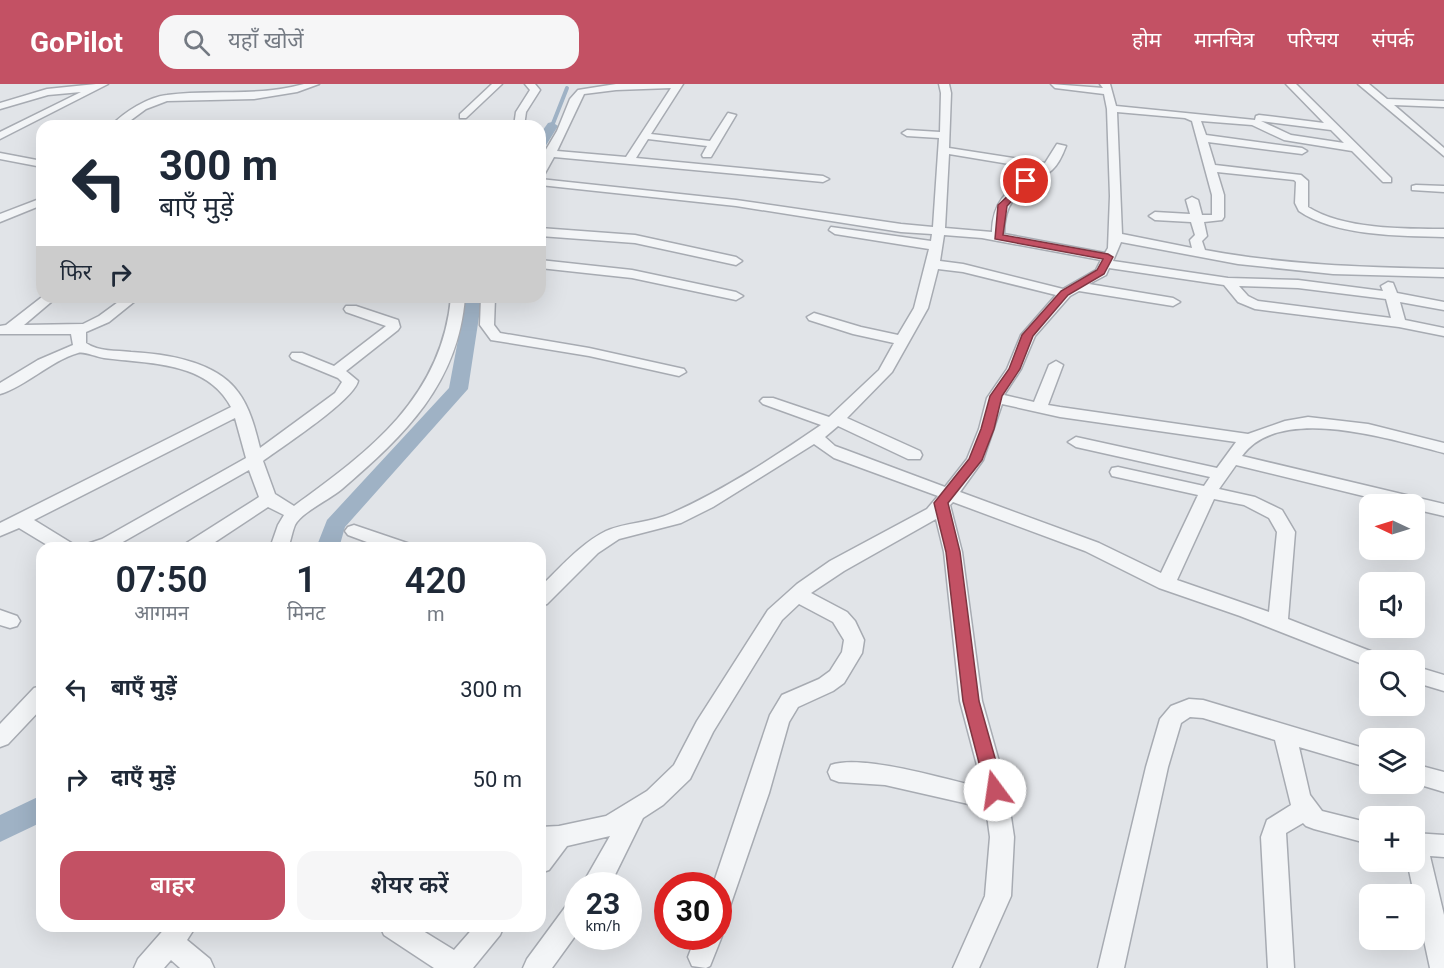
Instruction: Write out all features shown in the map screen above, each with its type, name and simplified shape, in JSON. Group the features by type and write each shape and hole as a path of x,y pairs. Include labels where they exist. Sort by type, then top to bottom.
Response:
{"street":[{"path":"125,120 143,107 166,98 266,94 314,84"},
{"path":"464,116 497,84"},
{"path":"520,120 521,112 535,90 530,84"},
{"path":"629,160 678,84"},
{"path":"546,151 562,131 575,99 581,92 616,87 678,84"},
{"path":"546,593 591,549 613,535 675,519 747,480 814,436 885,372 921,308 936,246 945,143 944,84"},
{"path":"1291,84 1388,180"},
{"path":"1363,84 1444,153"},
{"path":"1055,85 1109,95 1190,116 1253,122 1288,138 1355,148"},
{"path":"0,106 47,92 99,86"},
{"path":"0,136 99,86"},
{"path":"549,837 611,825 655,798 682,772 705,727 775,615 837,566 933,513 975,460 987,429 995,398 1014,369 1028,335 1070,290 1101,272 1116,237 1109,95"},
{"path":"1385,102 1444,104"},
{"path":"1190,116 1198,111 1334,127"},
{"path":"699,166 731,115"},
{"path":"1155,216 1215,219 1219,213 1218,195 1202,138 1190,116"},
{"path":"907,134 1050,167"},
{"path":"646,136 713,144"},
{"path":"1202,138 1312,152"},
{"path":"998,237 1003,205 1026,181 1050,167 1062,146"},
{"path":"546,151 823,179"},
{"path":"0,156 36,163"},
{"path":"1210,168 1297,177 1302,181 1303,209 1321,219 1392,231 1444,233"},
{"path":"546,183 736,203 902,228 998,237 1106,261 1228,282 1318,285 1444,306"},
{"path":"1416,188 1444,189"},
{"path":"1192,200 1201,236 1196,240 1200,253"},
{"path":"0,218 36,203"},
{"path":"835,230 936,246"},
{"path":"546,232 635,239 736,261"},
{"path":"1116,237 1238,260 1333,270 1444,273"},
{"path":"932,264 963,268 1070,290 1173,302"},
{"path":"546,265 632,274 736,297"},
{"path":"1384,272 1400,323"},
{"path":"1228,282 1243,299 1256,305 1400,323 1444,332"},
{"path":"5,329 42,303"},
{"path":"5,329 79,330 97,324 125,303"},
{"path":"281,542 289,521 332,488 384,440 426,394 452,344 458,303"},
{"path":"488,303 486,325 490,333 496,336 589,352 680,372"},
{"path":"336,372 393,327 393,323 351,309"},
{"path":"814,317 858,331 904,341"},
{"path":"79,330 77,339 82,346 94,351 142,357 208,374 223,383 240,409 254,460 269,498 297,515"},
{"path":"0,388 43,363 82,346"},
{"path":"110,542 254,460 340,396 349,386 350,381 336,372 297,356"},
{"path":"1039,408 1056,365"},
{"path":"995,398 1039,408 1251,439"},
{"path":"768,401 833,421 914,455"},
{"path":"0,530 240,409"},
{"path":"1166,583 1208,492 1243,444 1251,439 1291,424 1308,422 1368,429 1444,448"},
{"path":"814,436 840,454 946,498 1092,547 1166,583 1359,655"},
{"path":"1077,442 1220,474"},
{"path":"1231,459 1444,510"},
{"path":"1118,472 1249,501 1276,514 1283,524 1286,546 1278,623"},
{"path":"201,542 269,498"},
{"path":"946,498 971,701 997,801 1002,837 998,896 966,968"},
{"path":"20,520 56,542"},
{"path":"354,531 386,542"},
{"path":"730,872 757,793 778,721 790,701 826,685 837,677 852,653 854,640 848,626 840,617 798,595"},
{"path":"1425,677 1444,683"},
{"path":"0,738 36,700"},
{"path":"1111,968 1157,767 1171,719 1179,712 1189,708 1203,709 1359,756"},
{"path":"1285,733 1299,798 1305,809 1314,819 1359,832"},
{"path":"838,772 885,775 997,801"},
{"path":"1425,776 1444,782"},
{"path":"1281,968 1273,837 1275,827 1305,809"},
{"path":"604,872 634,811"},
{"path":"1425,845 1444,846"},
{"path":"1421,872 1443,968"},
{"path":"536,968 564,929"},
{"path":"402,932 457,968 486,932"},
{"path":"147,968 176,934 201,968"}],"waterway":[{"path":"552,126 567,88"},
{"path":"546,135 552,126"},
{"path":"329,542 335,525 458,389 473,303"},
{"path":"0,829 36,811"}],"route":[{"path":"995,790 971,701 953,552 941,503 975,460 996,396 1014,369 1028,335 1065,293 1101,272 1108,257 998,237 1003,205 1008,197 1026,181"}]}
